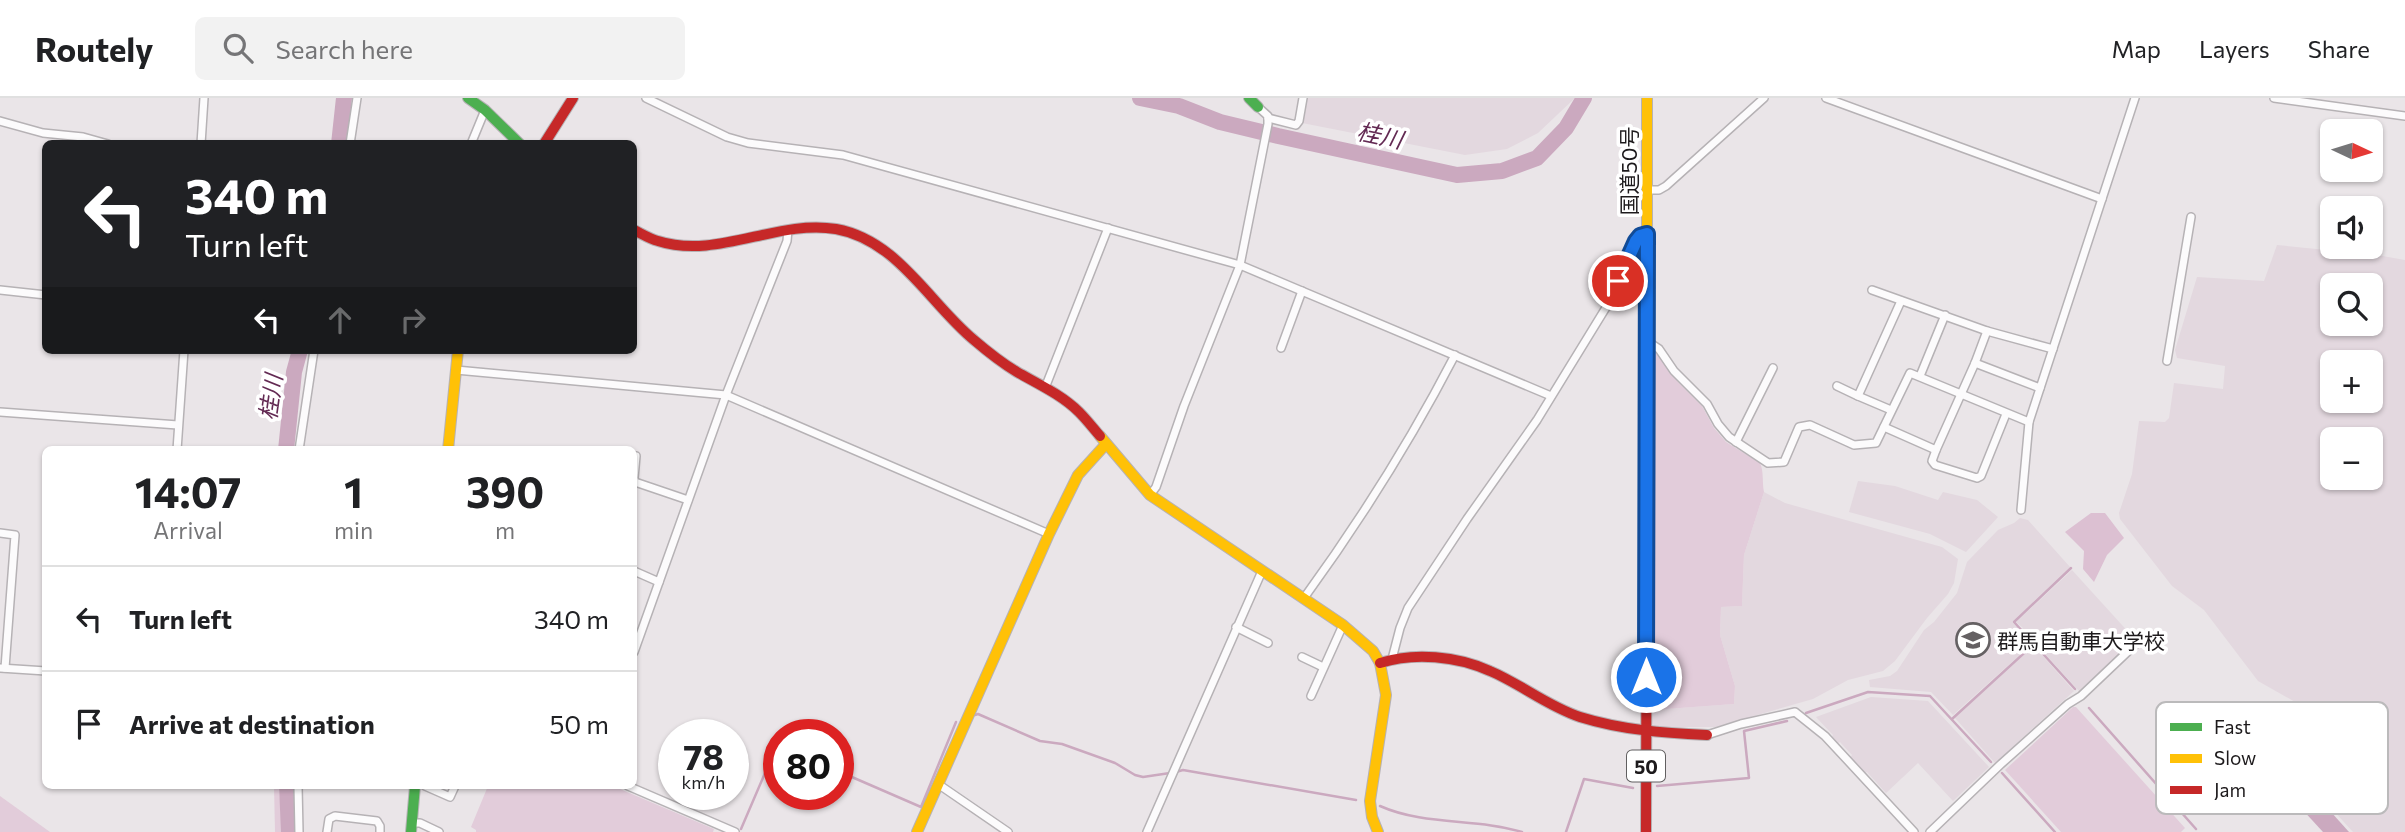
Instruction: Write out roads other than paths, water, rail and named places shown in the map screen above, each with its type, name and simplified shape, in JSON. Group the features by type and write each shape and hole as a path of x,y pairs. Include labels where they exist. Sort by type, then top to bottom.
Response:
{"main road":[{"path":"468,98 485,110 516,140"},
{"path":"547,140 573,98"},
{"path":"1249,98 1258,107"},
{"name":"国道50号","path":"1646,832 1647,98"},
{"path":"637,231 673,246 718,244 788,230 822,228 850,232 871,242 901,266 971,338 1006,365 1080,413 1150,495 1366,643 1380,663 1386,695 1370,801 1378,832"},
{"path":"448,446 458,354"},
{"path":"917,832 1049,534 1078,475 1106,443"},
{"path":"1380,663 1413,657 1446,658 1502,676 1571,714 1646,731 1707,735"},
{"path":"411,827 415,789"}],"street":[{"path":"201,140 204,98"},
{"path":"351,140 357,98"},
{"path":"646,98 737,140 843,155 1240,265 1551,396"},
{"path":"1268,121 1296,125 1303,98"},
{"path":"1647,190 1659,190 1666,186 1764,98"},
{"path":"1826,98 2102,199"},
{"path":"2021,510 2029,422 2135,98"},
{"path":"2274,98 2405,116"},
{"path":"1150,495 1156,487 1184,407 1240,265 1268,121 1258,107"},
{"path":"473,140 485,110"},
{"path":"0,121 43,133 94,140"},
{"path":"2167,361 2191,217"},
{"path":"1045,388 1108,228"},
{"path":"637,644 726,395 782,254 788,230"},
{"path":"1392,659 1396,639 1408,608 1537,420 1610,302 1636,241 1647,234"},
{"path":"0,290 42,295"},
{"path":"1281,348 1302,290"},
{"path":"1872,290 1987,331 2053,349"},
{"path":"1858,396 1901,301"},
{"path":"1920,376 1945,315"},
{"path":"1987,331 1962,395 1936,450 1933,461 1935,466 1977,478 1981,476 2006,414"},
{"path":"1647,341 1659,349 1680,377 1707,404 1718,424 1735,442 1768,463 1784,462 1799,427 1810,425 1854,444 1876,443 1908,375 1913,373 2029,422"},
{"path":"177,446 184,354"},
{"path":"300,446 313,354"},
{"path":"1304,598 1373,498 1455,355"},
{"path":"1975,363 2040,388"},
{"path":"1735,442 1773,368"},
{"path":"456,370 726,395 1049,534"},
{"path":"1837,386 1891,410"},
{"path":"0,412 178,425"},
{"path":"1884,427 1936,450"},
{"path":"637,483 688,500"},
{"path":"0,534 15,535 3,668 42,671"},
{"path":"1147,832 1262,571"},
{"path":"637,572 659,582"},
{"path":"1311,696 1343,625"},
{"path":"1236,627 1268,643"},
{"path":"1930,832 2001,764 2068,704 2081,696 2140,640"},
{"path":"1302,657 1323,667"},
{"path":"1707,735 1795,712 1825,736 1914,832"},
{"path":"938,784 1008,832"},
{"path":"298,789 299,832"},
{"path":"432,789 450,797 454,789"},
{"path":"635,789 735,832"},
{"path":"327,832 329,819 335,816 377,821 380,832"},
{"path":"411,827 439,832"}],"waterway":[{"name":"桂川","path":"339,140 344,98"},
{"name":"桂川","path":"1140,98 1179,106 1220,122 1457,175 1502,171 1537,158 1566,128 1584,98"},
{"name":"桂川","path":"286,446 294,372 299,354"},
{"path":"2034,644 2014,622 2071,568"},
{"path":"1952,719 2034,644 2075,689"},
{"path":"1806,713 1868,692 1930,696 1991,762"},
{"path":"2089,708 2156,784"},
{"path":"975,715 1040,741 1062,744 1115,763 1135,775 1143,777 1170,773"},
{"path":"1657,786 1749,778 1744,731 1787,721"},
{"path":"854,778 921,807 956,722"},
{"path":"1176,772 1183,770 1356,800"},
{"path":"2002,773 2055,832"},
{"path":"741,829 763,778"},
{"path":"1566,832 1584,779 1633,788"},
{"name":"桂川","path":"287,789 289,832"},
{"path":"1380,806 1415,817 1522,832"},
{"path":"2183,814 2196,829"}],"place":[{"name":"群馬自動車大学校","path":"1973,640"}]}
